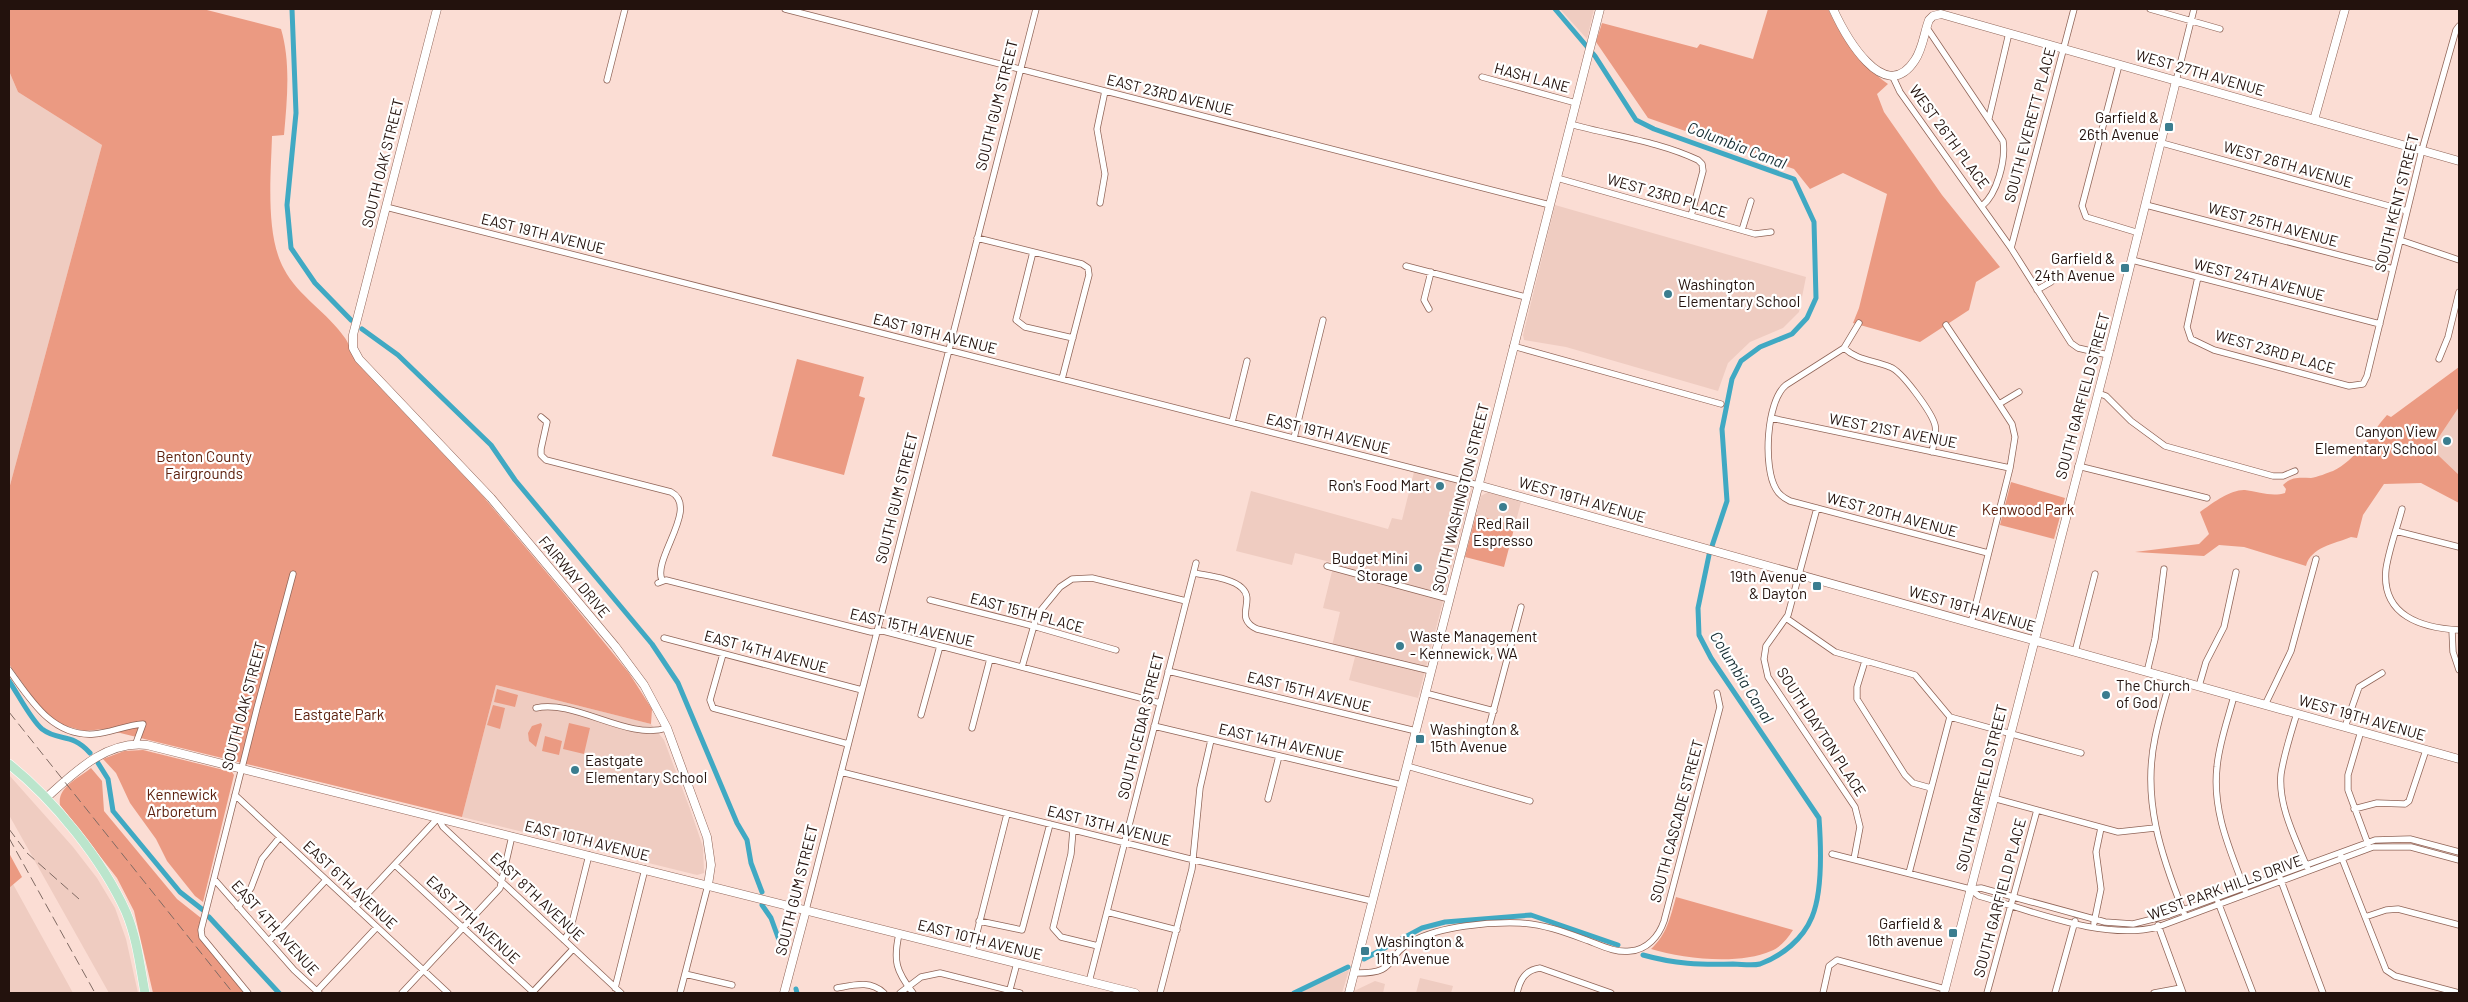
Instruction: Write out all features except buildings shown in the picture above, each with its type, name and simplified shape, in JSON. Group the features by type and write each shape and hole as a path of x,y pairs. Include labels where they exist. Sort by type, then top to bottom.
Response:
{"main road":[{"path":"9,764 46,798 111,883 126,913 137,946 145,993"}],"street":[{"name":"SOUTH OAK STREET","path":"356,325 438,9"},
{"path":"607,80 625,9"},
{"name":"EAST 23RD AVENUE","path":"785,9 1550,205"},
{"name":"SOUTH GUM STREET","path":"784,993 1036,9"},
{"name":"SOUTH WASHINGTON STREET","path":"1349,993 1600,9"},
{"name":"WEST 26TH PLACE","path":"1833,9 1858,53 1877,70 1892,75 1900,92 2012,248 2071,343 2078,348 2108,355"},
{"name":"SOUTH EVERETT PLACE","path":"2012,248 2074,9"},
{"path":"2150,9 2220,28"},
{"name":"SOUTH GARFIELD STREET","path":"1944,991 2162,143 2194,9"},
{"path":"2314,120 2345,9"},
{"name":"WEST 27TH AVENUE","path":"1926,28 1933,16 1944,15 2459,161"},
{"name":"SOUTH KENT STREET","path":"2360,385 2367,376 2422,150 2456,30 2459,26"},
{"path":"1892,75 1903,72 1915,61 1926,28"},
{"path":"1926,28 2000,135 2003,146 1994,189 1991,196 1982,206"},
{"path":"1989,118 2009,33"},
{"path":"2118,65 2082,206 2084,214 2091,219 2139,233"},
{"name":"HASH LANE","path":"1482,77 1576,103"},
{"path":"1100,203 1105,174 1097,129 1105,91"},
{"path":"1570,124 1608,135 1654,144 1690,156 1702,164 1703,171 1691,216"},
{"name":"WEST 26TH AVENUE","path":"2162,143 2408,211"},
{"name":"WEST 23RD PLACE","path":"1557,178 1760,235 1770,232"},
{"path":"1742,230 1750,201"},
{"name":"WEST 25TH AVENUE","path":"2146,204 2394,269"},
{"name":"EAST 19TH AVENUE","path":"386,207 1478,485"},
{"path":"978,238 1082,264 1088,268 1089,275 1062,379"},
{"path":"2400,240 2459,260"},
{"path":"1033,252 1016,315 1018,323 1025,327 1073,338"},
{"name":"WEST 24TH AVENUE","path":"2132,260 2380,324"},
{"path":"1406,266 1526,297"},
{"path":"1429,309 1424,300 1431,272"},
{"name":"WEST 23RD PLACE","path":"2198,277 2187,327 2191,339 2214,350 2350,386 2360,385"},
{"path":"2037,290 2051,282"},
{"path":"2440,359 2448,337 2459,292"},
{"path":"1294,438 1323,320"},
{"path":"1770,418 1776,398 1782,388 1844,348 1859,324"},
{"name":"FAIRWAY DRIVE","path":"356,325 352,346 356,355 473,478 635,672 667,728 709,842 711,865 708,885"},
{"path":"1946,325 2000,404 2012,424 2016,437 1971,623"},
{"path":"1513,346 1721,404"},
{"path":"1844,348 1856,357 1891,367 1901,374 1934,422 1935,434 1932,452"},
{"path":"1232,422 1247,361"},
{"path":"2000,404 2019,392"},
{"path":"2098,393 2106,396 2147,435 2165,446 2273,476 2283,476 2295,471"},
{"name":"EAST 15TH AVENUE","path":"541,416 546,422 541,449 542,456 546,460 671,492 679,498 681,505 675,529 660,569 660,582 871,632 940,646 1160,703"},
{"name":"WEST 21ST AVENUE","path":"1770,418 2010,468"},
{"name":"WEST 20TH AVENUE","path":"1770,418 1768,434 1771,477 1776,489 1790,501 1988,553"},
{"path":"2078,466 2207,498"},
{"name":"WEST 19TH AVENUE","path":"1478,485 2459,759"},
{"name":"SOUTH DAYTON PLACE","path":"1818,508 1786,618 1766,646 1765,671 1855,807 1860,827 1854,859"},
{"path":"2402,509 2386,574 2392,598 2405,616 2426,627 2459,630"},
{"path":"2396,531 2459,546"},
{"path":"2266,705 2290,651 2316,559"},
{"name":"SOUTH CEDAR STREET","path":"1089,982 1196,563"},
{"path":"1327,566 1449,599"},
{"path":"2147,672 2155,639 2164,569"},
{"path":"2199,686 2206,662 2224,627 2236,572"},
{"path":"1194,573 1235,583 1245,591 1247,599 1245,616 1250,625 1257,629 1431,672"},
{"name":"SOUTH OAK STREET","path":"248,993 201,932 241,769 293,574"},
{"path":"2075,652 2095,574"},
{"path":"1022,667 1037,615 1050,598 1069,580 1082,577 1186,601"},
{"name":"EAST 15TH PLACE","path":"930,600 1033,626 1116,650"},
{"path":"1489,727 1521,607"},
{"path":"1786,618 1827,648 1915,676 1950,717 2081,753"},
{"path":"2452,630 2453,652 2459,670"},
{"name":"EAST 14TH AVENUE","path":"664,638 862,690"},
{"path":"922,715 940,646"},
{"path":"723,654 710,700 710,706 716,711 848,744"},
{"path":"972,728 990,659"},
{"path":"1865,661 1856,691 1859,704 1905,775 1913,782 1931,788"},
{"path":"9,670 34,705 53,723 74,732 95,734 125,725 143,724 136,744"},
{"name":"EAST 15TH AVENUE","path":"1168,671 1416,731"},
{"path":"2345,727 2359,686 2382,673"},
{"path":"2171,678 2154,738 2150,784 2155,828 2186,917"},
{"path":"1425,693 1494,711"},
{"name":"SOUTH CASCADE STREET","path":"1354,973 1374,973 1383,970 1402,947 1430,934 1445,930 1497,924 1527,923 1546,927 1616,950 1630,952 1642,948 1658,935 1664,921 1720,707 1717,693"},
{"path":"2234,696 2219,750 2216,793 2226,841 2247,894"},
{"path":"536,708 556,707 650,732 667,728"},
{"path":"2296,713 2283,764 2281,785 2286,813 2309,871"},
{"path":"1909,873 1950,717"},
{"name":"EAST 14TH AVENUE","path":"1154,726 1402,785"},
{"path":"2361,731 2347,782 2354,809 2370,848"},
{"path":"1160,993 1194,859 1200,788 1211,740"},
{"name":"EAST 10TH AVENUE","path":"46,798 101,754 110,749 136,744 589,855 1135,993"},
{"path":"2354,809 2377,804 2405,804 2409,801 2426,750"},
{"path":"1268,798 1279,756"},
{"path":"1407,766 1530,801"},
{"name":"EAST 13TH AVENUE","path":"841,772 1124,843 1372,901"},
{"path":"59,786 56,798 62,817"},
{"name":"EAST 6TH AVENUE","path":"235,795 448,993"},
{"path":"1993,798 2123,833 2155,828"},
{"name":"SOUTH GARFIELD PLACE","path":"1987,993 2037,810"},
{"path":"972,952 1006,814"},
{"path":"356,907 438,818"},
{"name":"EAST 8TH AVENUE","path":"438,818 443,827 621,993"},
{"path":"980,920 1022,930 1050,824"},
{"path":"2093,927 2102,889 2096,852 2100,828"},
{"path":"1073,830 1071,854 1053,924 1055,932 1062,937 1098,946"},
{"path":"402,993 500,888 512,836"},
{"path":"238,907 251,888 262,859 280,837"},
{"name":"WEST PARK HILLS DRIVE","path":"1970,889 1981,888 2095,920 2124,924 2156,920 2367,841 2392,838 2410,839 2459,852"},
{"name":"WEST PARK HILLS DRIVE","path":"1970,889 1979,896 2093,927 2122,932 2158,927 2370,848 2388,846 2410,847 2459,860"},
{"path":"2339,851 2384,967 2389,973 2459,993"},
{"path":"1832,854 1970,889"},
{"path":"564,940 570,931 589,855"},
{"name":"EAST 7TH AVENUE","path":"395,865 533,993"},
{"path":"615,988 645,869"},
{"path":"2278,874 2323,993"},
{"name":"EAST 4TH AVENUE","path":"214,879 269,941 318,992"},
{"path":"269,941 326,880"},
{"path":"680,993 708,885"},
{"path":"2216,897 2252,993"},
{"path":"2364,917 2386,910 2398,909 2459,926"},
{"path":"1107,912 1177,930"},
{"path":"2055,993 2076,915"},
{"path":"2154,993 2182,991 2156,920"},
{"path":"318,992 377,927"},
{"path":"900,934 896,961 899,972 913,993"},
{"path":"533,993 574,949"},
{"path":"1823,993 1829,966 1834,961 1841,961 1944,991"},
{"path":"1010,992 1017,964"},
{"path":"1517,993 1521,980 1531,970 1540,968 1610,993"},
{"path":"900,993 924,976 940,973 1020,993"},
{"path":"685,974 732,985"},
{"path":"837,988 862,984 877,988 884,993"}],"shaded area":[{"path":"1560,9 1594,9 1587,39"},
{"path":"9,71 18,92 102,145 9,489"},
{"name":"Washington Elementary School","path":"1555,205 1806,277 1799,312 1783,328 1750,342 1728,363 1718,391 1566,347 1524,340 1523,335"},
{"name":"Canyon View Elementary School","path":"2459,407 2459,475 2437,454 2435,443"},
{"path":"1414,472 1469,486 1472,489 1418,698 1349,680 1355,657 1331,650 1340,612 1323,608 1334,563 1295,553 1292,565 1236,551 1251,491 1388,529 1392,518 1402,520"},
{"path":"1488,492 1521,502 1515,525 1476,515 1481,496"},
{"name":"Eastgate Elementary School","path":"496,685 651,724 664,740 690,809 703,847 704,873 697,875 462,817"},
{"path":"9,775 73,847 97,878 115,908 126,939 138,993 109,993 9,815"},
{"path":"13,884 73,993 9,993 9,888"},
{"path":"1349,970 1342,993 1297,993"},
{"path":"1420,978 1453,986 1451,993 1416,993"},
{"path":"1375,981 1385,984 1383,993 1354,993 1354,991"}],"green space":[{"name":"Benton County Fairgrounds","path":"9,9 203,9 281,29 287,68 286,109 284,135 272,136 270,204 274,239 284,269 297,288 338,329 347,341 356,362 482,495 629,673 652,709 651,724 496,685 462,817 104,729 84,731 59,724 41,709 9,664 9,489 102,145 18,92 9,71"},
{"path":"1768,9 1828,9 1853,51 1868,68 1888,84 1877,94 1884,112 1942,195 2000,267 1976,282 1969,310 1920,342 1853,323 1859,308 1887,194 1843,173 1810,189 1794,169 1648,118 1596,42 1602,23 1697,48 1700,44 1753,59"},
{"path":"797,359 864,377 859,396 865,398 844,475 772,456"},
{"path":"2459,367 2459,407 2435,443 2437,454 2459,475 2459,503 2421,483 2384,484 2363,515 2357,538 2351,537 2318,550 2313,554 2306,566 2244,547 2219,545 2204,556 2135,552 2199,544 2209,534 2200,512 2234,492 2245,490 2270,494 2285,493 2286,489 2283,485 2290,480 2311,478 2333,471 2349,460 2363,446 2387,415 2391,417"},
{"name":"Kenwood Park","path":"2011,482 2065,498 2054,539 2000,525"},
{"path":"1476,515 1515,525 1504,567 1465,557"},
{"path":"497,689 518,695 515,707 494,702"},
{"path":"493,705 505,708 500,729 487,725"},
{"path":"541,723 536,747 529,741 528,733 532,726"},
{"path":"569,723 590,728 584,754 563,749"},
{"path":"545,736 562,741 559,755 542,751"},
{"name":"Kennewick Arboretum","path":"143,750 232,772 234,775 203,902 195,896 167,861 156,839 130,803 116,773 103,759 124,751"},
{"path":"91,768 102,781 104,811 177,899 201,918 202,939 244,993 153,993 134,911 117,878 60,805 60,799 65,788"},
{"path":"9,853 22,877 9,888"},
{"path":"1676,897 1793,930 1775,949 1744,958 1695,958 1651,949 1661,938 1670,919"}],"waterway":[{"path":"292,9 296,113 287,205 291,248 315,283 351,320"},
{"name":"Columbia Canal","path":"1555,9 1595,56 1636,120 1654,129 1794,179 1814,222 1816,298 1807,318 1792,334 1760,347 1741,361 1732,379 1722,429 1727,501 1709,555 1698,608 1699,635 1711,658 1819,818 1820,882 1816,906 1808,925 1791,946 1760,964 1688,963 1643,955"},
{"path":"362,329 398,355 491,445 515,480 652,644 678,683 737,823 747,840 751,863 762,892"},
{"path":"9,681 29,713 42,729 48,733 77,742 90,753"},
{"path":"98,763 108,779 113,811 180,892 203,910"},
{"path":"762,905 771,918 783,951"},
{"name":"Columbia Canal","path":"1364,959 1422,928 1445,922 1531,915 1618,945"},
{"path":"209,917 279,993"},
{"name":"Columbia Canal","path":"1294,993 1348,967"},
{"path":"796,989 797,993"}],"railway":[{"path":"9,712 233,993"},
{"path":"9,829 27,853 79,899"},
{"path":"9,838 95,993"}],"place":[{"name":"Garfield & 26th Avenue","path":"2169,127"},
{"name":"Garfield & 24th Avenue","path":"2125,268"},
{"name":"Washington Elementary School","path":"1668,294"},
{"name":"Canyon View Elementary School","path":"2447,441"},
{"name":"Ron's Food Mart","path":"1440,486"},
{"name":"Red Rail Espresso","path":"1503,507"},
{"name":"Budget Mini Storage","path":"1418,568"},
{"name":"19th Avenue & Dayton","path":"1817,586"},
{"name":"Waste Management - Kennewick, WA","path":"1400,646"},
{"name":"The Church of God","path":"2106,695"},
{"name":"Washington & 15th Avenue","path":"1420,739"},
{"name":"Eastgate Elementary School","path":"575,770"},
{"name":"Garfield & 16th avenue","path":"1953,933"},
{"name":"Washington & 11th Avenue","path":"1365,951"}],"park label":[{"name":"Eastgate Park","path":"339,715"}]}
